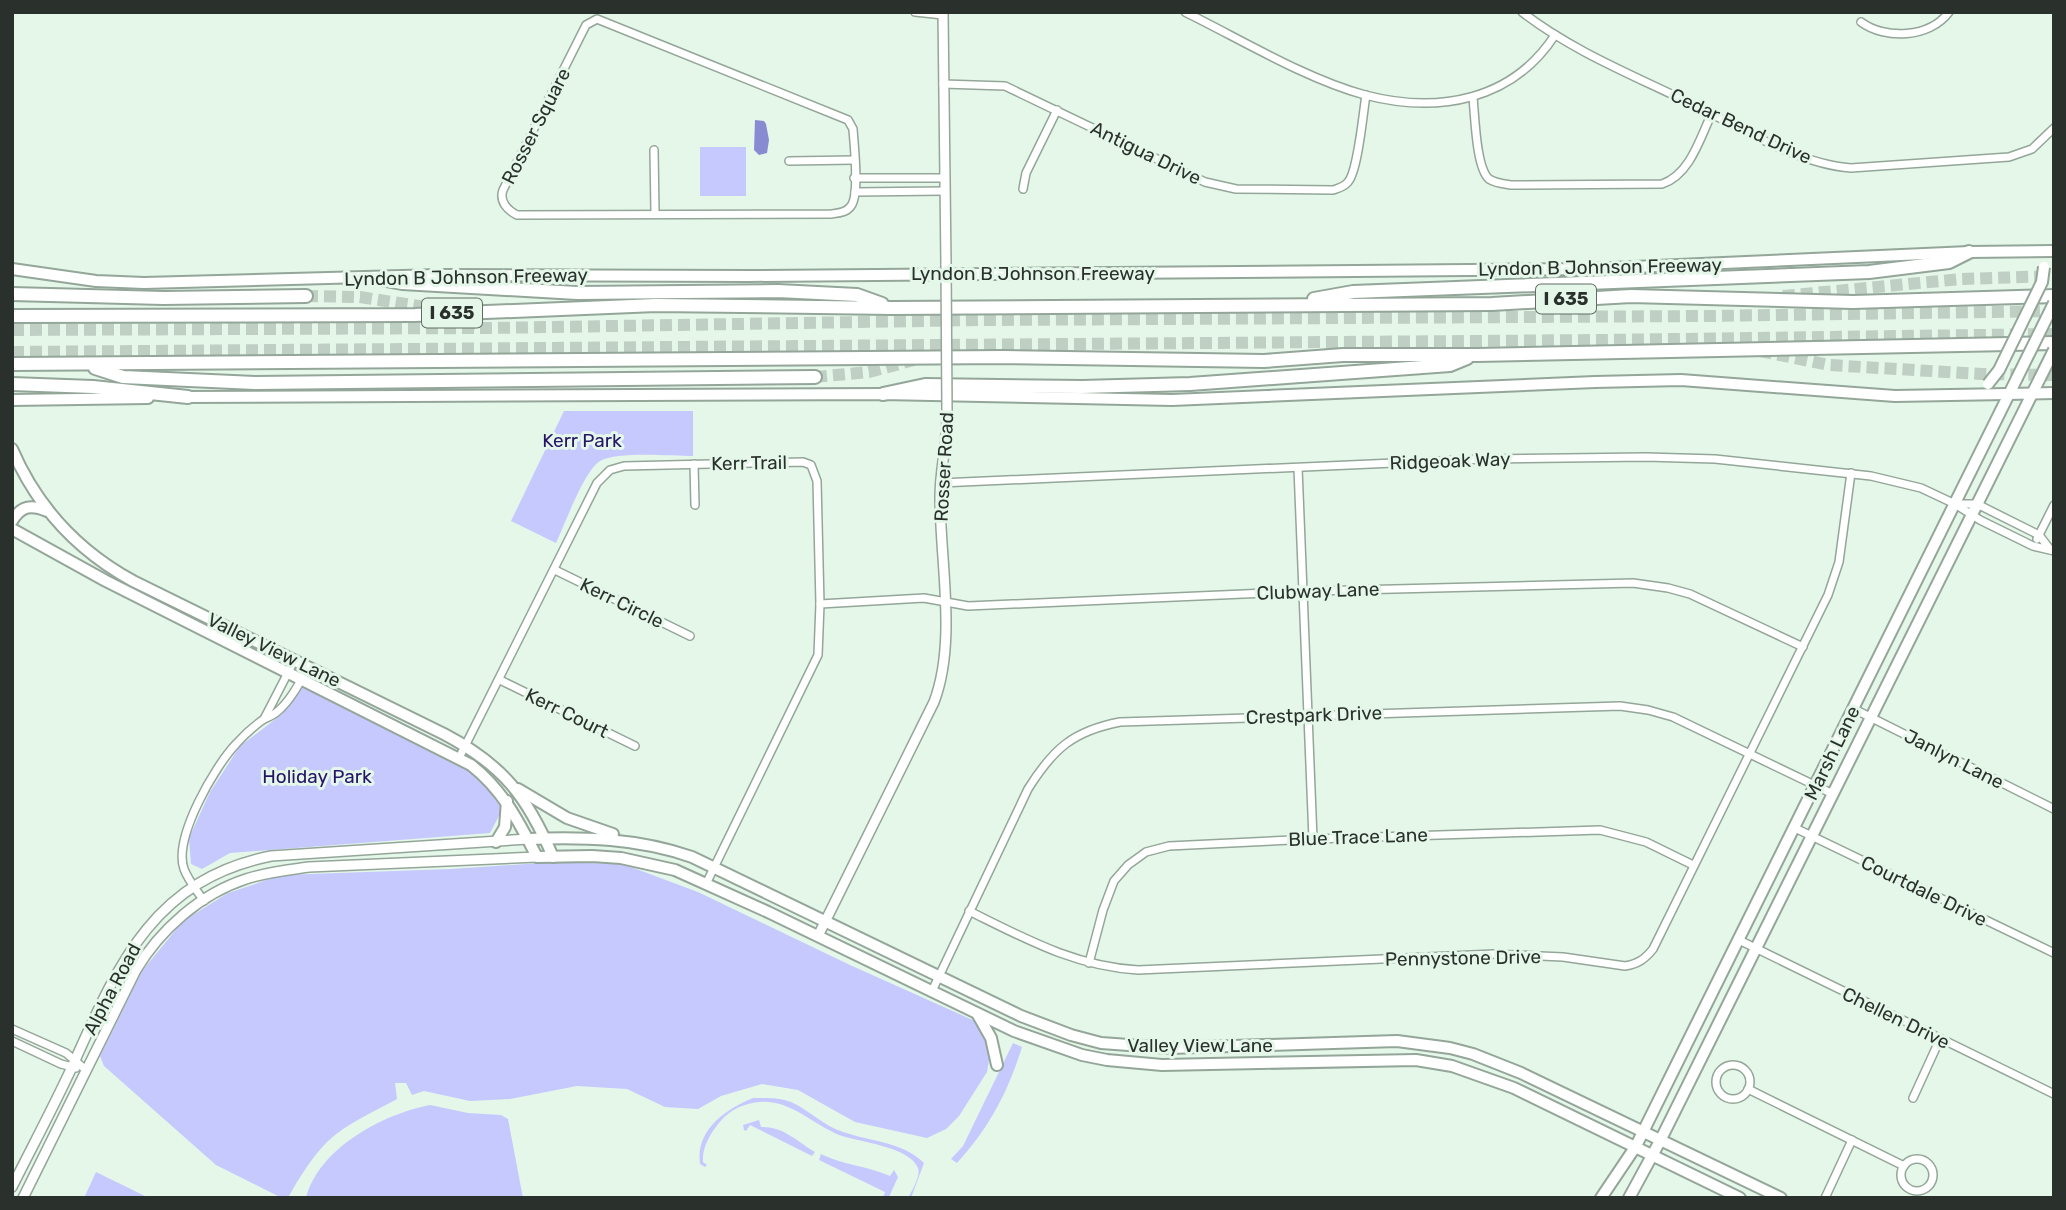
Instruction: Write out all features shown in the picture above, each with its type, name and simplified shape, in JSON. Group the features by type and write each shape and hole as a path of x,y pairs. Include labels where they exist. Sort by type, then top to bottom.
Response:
{"highway":[{"path":"1280,305 1353,292 1869,272 1949,262 1969,252"},
{"path":"375,278 402,283 536,292 765,291 857,295 892,308"},
{"path":"12,294 163,298 306,296"},
{"name":"Lyndon B Johnson Freeway","path":"12,316 415,315 656,305 892,308 1492,304 1631,296 1853,302 2054,296"},
{"path":"12,364 1004,357 1251,361 1343,355 1477,355 2054,343"},
{"path":"883,394 925,385 1082,387 1251,381 1450,365 1477,355"},
{"path":"81,364 123,377 241,383 815,377"},
{"path":"12,384 93,387 188,397"}],"main road":[{"path":"1973,394 1988,384 1999,370 2042,282 2044,267 2041,258 2029,251"},
{"name":"Lyndon B Johnson Freeway","path":"12,270 144,284 439,275 749,276 1589,269 1969,252 2054,251"},
{"name":"Marsh Lane","path":"1601,1198 1636,1146 2054,303"},
{"name":"Marsh Lane","path":"1629,1198 1653,1155 2054,350"},
{"path":"12,400 883,394 1172,400 1681,380 1895,396 2054,393"},
{"name":"Valley View Lane","path":"13,454 47,511 91,554 124,576 467,746 492,764 511,783 535,817 553,857"},
{"path":"12,521 18,512 27,507 47,511"},
{"name":"Valley View Lane","path":"12,529 118,588 459,758 491,782 507,801 537,857 593,856 652,863 675,870 977,1013 1032,1038 1082,1055 1107,1060 1183,1066 1427,1061 1475,1073 1514,1088 1740,1198"},
{"path":"118,588 124,576"},
{"path":"1884,647 1902,656"},
{"path":"511,783 567,818 632,842"},
{"path":"496,842 505,827 507,801"},
{"name":"Valley View Lane","path":"528,839 592,838 672,850 715,866 1021,1016 1056,1030 1101,1042 1170,1048 1397,1041 1473,1054 1521,1073 1781,1198"},
{"path":"1767,884 1784,892"},
{"path":"977,1013 991,1038 997,1065"},
{"path":"1280,1045 1280,1063"},
{"path":"1427,1061 1430,1045"},
{"path":"1514,1088 1521,1073"}],"street":[{"path":"915,12 943,14"},
{"path":"1185,12 1309,74 1366,95 1418,101 1473,98 1488,93 1521,74 1540,56 1555,35"},
{"name":"Cedar Bend Drive","path":"1522,12 1555,35 1712,113 1802,157 1835,167 2009,157 2032,149 2054,128"},
{"path":"1861,22 1872,31 1922,31 1934,28 1949,12"},
{"name":"Rosser Road","path":"818,936 939,687 945,659 940,482 947,411 943,14"},
{"name":"Rosser Square","path":"592,20 606,21 848,120 853,129 855,192 852,206 840,213 655,213 517,215 505,206 501,194 586,25 592,20"},
{"name":"Antigua Drive","path":"943,84 1005,86 1205,182 1236,189 1334,190 1344,187 1350,181 1366,95"},
{"path":"1473,98 1480,160 1484,171 1489,178 1511,185 1662,184 1675,180 1682,172 1712,113"},
{"path":"1023,189 1026,173 1057,110"},
{"path":"654,150 655,213"},
{"path":"789,160 854,160"},
{"path":"854,178 944,178"},
{"path":"855,192 944,191"},
{"name":"Ridgeoak Way","path":"940,482 1484,459 1715,459 1852,473 1898,481 2039,534"},
{"name":"Kerr Trail","path":"459,758 597,483 604,474 624,466 803,462 811,465 817,481 820,645 816,663 706,884"},
{"path":"694,464 695,505"},
{"path":"1298,468 1313,839"},
{"name":"Pennystone Drive","path":"969,911 1049,950 1113,968 1138,970 1494,954 1563,957 1634,965 1653,949 1828,595 1839,562 1852,473"},
{"path":"2034,546 2054,505"},
{"name":"Ridgeoak Way","path":"1974,509 2034,546 2052,550"},
{"path":"2039,534 2052,550"},
{"path":"2052,550 2054,540"},
{"name":"Kerr Circle","path":"555,570 690,636"},
{"name":"Clubway Lane","path":"820,604 924,598 968,606 1303,592 1633,583 1690,594 1803,648"},
{"path":"263,720 294,661"},
{"path":"204,901 184,869 182,853 192,819 227,755 263,720 277,712 308,667"},
{"name":"Kerr Court","path":"500,680 635,746"},
{"name":"Crestpark Drive","path":"932,991 1028,789 1041,769 1053,753 1083,732 1120,722 1620,706 1648,710 1673,718 1833,793"},
{"name":"Janlyn Lane","path":"1854,709 2054,809"},
{"name":"Courtdale Drive","path":"1795,828 2054,953"},
{"name":"Blue Trace Lane","path":"1089,963 1114,881 1128,865 1146,852 1169,846 1600,830 1646,842 1693,865"},
{"name":"Alpha Road","path":"12,1187 129,951 156,919 194,886 234,866 271,856 528,839"},
{"name":"Alpha Road","path":"23,1198 146,953 174,923 204,901 244,879 277,871 310,867 537,857"},
{"name":"Chellen Drive","path":"1739,940 2054,1094"},
{"path":"12,1028 66,1053 73,1064"},
{"path":"1913,1098 1940,1040"},
{"path":"12,1041 86,1070"},
{"path":"1729,1065 1739,1067 1749,1078 1748,1089 1740,1097 1729,1098 1719,1092 1717,1076 1729,1065"},
{"path":"1748,1089 1904,1166"},
{"path":"1825,1198 1852,1140"},
{"path":"1911,1160 1926,1162 1932,1170 1929,1185 1915,1190 1906,1186 1901,1176 1904,1166 1911,1160"}],"green space":[{"path":"700,147 746,147 746,196 700,196"},
{"name":"Kerr Park","path":"564,411 693,411 693,456 631,455 600,461 581,486 556,543 511,521"},
{"name":"Holiday Park","path":"302,686 468,770 488,787 502,810 490,833 230,853 202,869 191,864 189,838 210,792 240,746 281,715"},
{"path":"554,862 623,864 698,892 975,1021 992,1043 987,1072 959,1116 946,1129 927,1138 855,1122 798,1090 762,1084 721,1096 698,1109 665,1107 627,1089 577,1086 510,1099 470,1101 424,1091 412,1095 406,1083 395,1083 397,1099 335,1135 311,1161 289,1196 278,1196 216,1165 104,1066 100,1056 142,971 183,921 228,893 282,875"},
{"path":"1013,1043 1022,1047 1004,1094 988,1123 957,1163 951,1159 963,1146"},
{"path":"753,1098 791,1102 836,1129 896,1146 916,1156 924,1163 911,1198 908,1198 919,1171 905,1155 839,1135 794,1110 771,1102 745,1105 728,1114 707,1141 703,1162 707,1165 705,1167 700,1164 702,1141 714,1122"},
{"path":"430,1105 468,1113 501,1115 508,1119 523,1198 306,1198 313,1180 324,1164 355,1136 393,1116"},
{"path":"759,1120 761,1127 769,1127 790,1135 815,1152 812,1156 750,1125 744,1130 743,1125"},
{"path":"821,1154 890,1176 894,1170 898,1177 889,1197 883,1198 885,1192 819,1160"},
{"path":"96,1172 149,1198 84,1198"}],"shaded area":[{"path":"755,120 764,121 769,140 767,153 759,155 754,150"}],"tunnel":[{"path":"1783,296 1961,279 2054,276"},
{"path":"306,296 360,297 425,307 479,325"},
{"path":"12,330 490,328 983,320 2054,311"},
{"path":"12,352 2054,334"},
{"path":"1760,351 1829,365 1981,374 2054,375"},
{"path":"815,377 869,372 914,360"}]}
